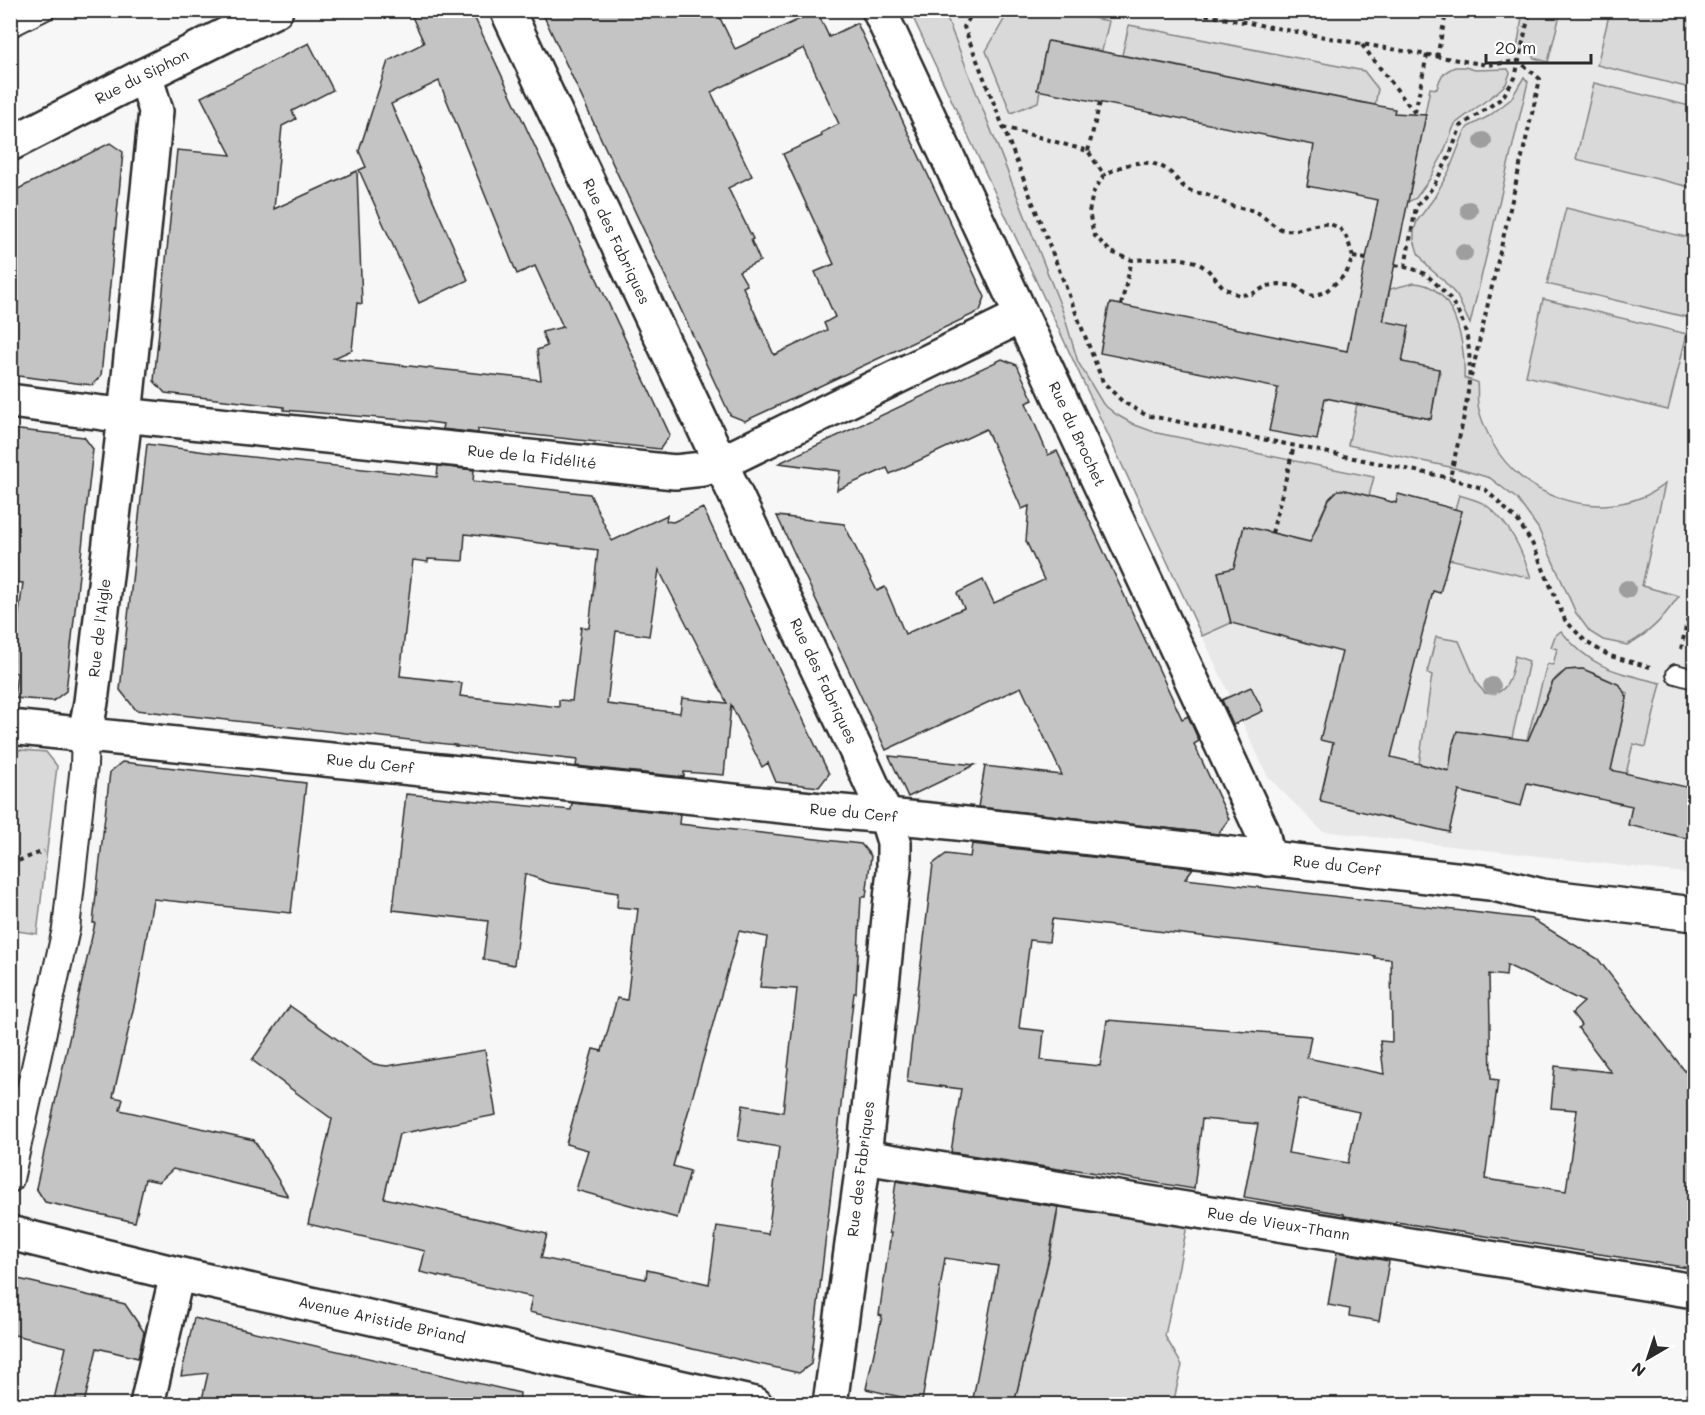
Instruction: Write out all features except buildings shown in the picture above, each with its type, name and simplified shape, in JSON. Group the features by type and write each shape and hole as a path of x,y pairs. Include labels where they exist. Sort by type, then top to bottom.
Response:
{"street":[{"name":"Rue du Siphon","path":"10,144 276,10"},
{"name":"Rue des Fabriques","path":"507,10 886,816 894,842 894,870 864,1157 830,1404"},
{"name":"Rue du Brochet","path":"879,10 1262,831 1268,859"},
{"name":"Rue de l'Aigle","path":"10,1179 66,929 84,765 85,735 91,702 125,416 156,111 145,75"},
{"name":"Rue de la Fidélité","path":"10,401 125,416 675,472 702,469 721,463 1021,316"},
{"name":"Rue du Cerf","path":"10,727 886,816 1490,883 1542,897 1695,914"},
{"name":"Rue de Vieux-Thann","path":"864,1157 1695,1290"},
{"name":"Avenue Aristide Briand","path":"10,1233 639,1392 754,1404"},
{"path":"147,1404 177,1274"}],"lane":[{"path":"10,28 46,10"},
{"path":"1676,674 1695,679"}],"path":[{"path":"974,10 964,27 1103,382 1123,402 1146,415 1450,478 1485,489 1518,521 1533,545 1565,620 1586,642 1610,656 1676,674 1695,591"},
{"path":"1179,10 1488,65 1519,61 1540,79 1450,478"},
{"path":"1405,267 1416,207 1433,188 1461,126 1502,98 1515,78 1530,10"},
{"path":"1437,57 1445,18"},
{"path":"1362,44 1415,113 1427,55"},
{"path":"1088,152 1100,102"},
{"path":"1003,128 1088,152 1104,175"},
{"path":"1145,162 1160,165 1190,191 1209,195 1230,206 1256,212 1282,229 1303,229 1327,223 1338,227 1346,235 1353,257 1346,274 1325,292 1313,296 1304,294 1296,286 1279,284 1267,286 1252,294 1239,295 1224,288 1207,269 1196,262 1179,258 1132,260 1111,252 1094,235 1089,212 1093,193 1104,175 1130,163 1145,162"},
{"path":"1353,257 1366,259"},
{"path":"1121,305 1132,260"},
{"path":"1395,265 1417,269 1431,278 1454,303 1466,331 1471,377"},
{"path":"1272,533 1294,446"}],"shaded area":[{"path":"910,11 1694,11 1694,874 1322,831 1268,777"},
{"path":"910,11 944,11 1063,312 1078,362 1103,404 1135,425 1157,433 1374,477 1369,496 1341,491 1332,496 1325,507 1315,529 1333,548 1244,526 1234,568 1218,572 1231,623 1202,636"},
{"path":"1009,11 1056,11 1109,21 1102,51 1049,41 1038,88 1040,90 1038,102 1011,113 986,51"},
{"path":"1523,11 1561,11 1548,62 1534,58 1528,51 1517,49"},
{"path":"1610,11 1694,11 1694,89 1597,65"},
{"path":"1129,25 1364,71 1378,89 1375,105 1122,55"},
{"path":"1455,67 1475,70 1508,69 1510,73 1506,84 1455,124 1429,180 1416,198 1408,202 1430,88 1437,89 1443,75"},
{"path":"1524,77 1528,82 1470,324 1457,296 1428,267 1418,253 1414,231 1417,221 1434,198 1449,171 1468,127 1489,116 1511,99"},
{"path":"1594,83 1694,107 1694,188 1576,159"},
{"path":"1566,208 1694,239 1694,301 1690,318 1547,284"},
{"path":"1414,283 1428,286 1448,305 1460,334 1464,378 1477,382 1479,410 1486,430 1506,462 1521,477 1559,498 1602,505 1624,503 1645,496 1665,484 1642,586 1679,596 1644,635 1627,645 1603,640 1590,632 1576,613 1538,528 1517,499 1490,478 1348,445 1357,404 1429,419 1431,417 1440,372 1439,369 1402,362 1409,326 1377,352 1390,289"},
{"path":"1543,299 1687,334 1668,410 1526,376"},
{"path":"1459,495 1486,505 1502,520 1524,557 1531,578 1449,559 1462,511 1455,509"},
{"path":"1561,631 1583,654 1594,661 1618,672 1661,683 1646,747 1633,744 1619,804 1604,800 1628,693 1621,691 1620,685 1583,670 1574,669 1558,676 1551,685 1525,747 1547,664 1553,665 1557,649 1551,647 1555,636"},
{"path":"1436,637 1459,641 1478,685 1485,693 1499,692 1504,688 1508,683 1515,656 1529,661 1512,738 1467,732 1454,739 1451,771 1419,764 1432,675 1427,673"},
{"path":"10,749 46,752 57,766 37,934 11,930"},
{"path":"1060,1200 1188,1221 1165,1336 1182,1365 1173,1404 1014,1404 1051,1251"}]}
